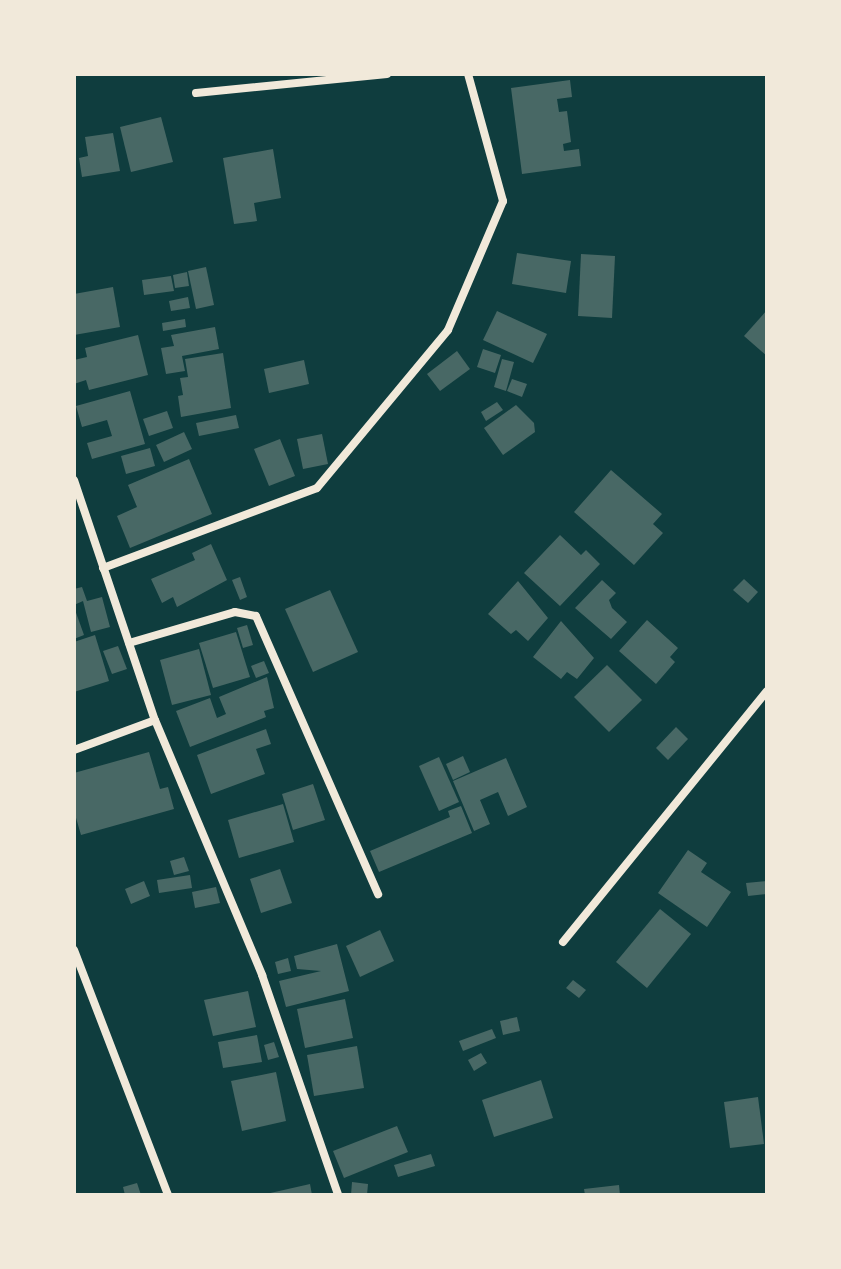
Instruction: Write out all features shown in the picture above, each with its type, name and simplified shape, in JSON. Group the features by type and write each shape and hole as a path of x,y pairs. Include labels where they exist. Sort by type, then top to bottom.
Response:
{"street":[{"path":"196,93 387,74"},
{"path":"103,568 317,488 448,330 503,201 468,74"},
{"path":"74,480 155,720 262,975 338,1195"},
{"path":"129,643 235,612 256,616 378,894"},
{"path":"563,942 767,691"},
{"path":"74,750 155,720"},
{"path":"74,950 168,1195"}],"building":[{"path":"570,80 572,97 557,99 559,112 567,111 571,142 563,144 564,151 579,149 581,166 522,174 511,88"},
{"path":"161,117 173,162 131,172 120,127"},
{"path":"113,133 120,171 82,177 79,158 88,156 85,137"},
{"path":"273,149 281,198 254,203 257,221 234,224 223,158"},
{"path":"517,253 571,261 566,293 512,284"},
{"path":"581,254 615,256 612,318 578,316"},
{"path":"206,267 214,305 196,309 188,271"},
{"path":"187,272 189,286 175,288 173,275"},
{"path":"171,276 174,291 144,295 142,280"},
{"path":"113,287 120,327 74,335 74,294"},
{"path":"188,297 190,308 171,311 169,301"},
{"path":"767,310 767,356 744,336"},
{"path":"497,311 547,334 533,363 483,340"},
{"path":"185,319 186,327 163,331 162,323"},
{"path":"215,327 219,349 182,356 185,371 166,374 161,348 174,346 171,335"},
{"path":"138,335 148,375 89,390 86,380 74,384 74,360 87,357 85,348"},
{"path":"483,349 501,355 495,373 477,367"},
{"path":"457,351 470,369 440,391 427,374"},
{"path":"223,353 231,408 181,417 178,396 183,395 180,378 188,377 185,359"},
{"path":"502,359 514,362 506,391 494,387"},
{"path":"304,360 309,384 269,393 264,369"},
{"path":"512,379 527,384 522,397 507,391"},
{"path":"130,391 145,444 92,459 87,443 112,436 107,420 82,427 76,406"},
{"path":"497,402 503,410 486,421 481,412"},
{"path":"516,405 534,423 535,432 503,455 484,428"},
{"path":"167,411 173,428 149,436 143,419"},
{"path":"236,415 239,428 199,436 196,423"},
{"path":"184,432 192,449 164,462 156,445"},
{"path":"322,434 328,464 303,469 297,439"},
{"path":"280,439 295,476 269,486 254,449"},
{"path":"150,448 155,466 126,474 121,456"},
{"path":"189,459 212,514 130,548 117,516 137,507 128,485"},
{"path":"611,470 662,514 653,524 663,533 634,565 574,512"},
{"path":"560,535 581,555 586,550 600,564 560,606 524,573"},
{"path":"211,544 227,580 177,607 173,597 162,603 151,579 195,560 192,553"},
{"path":"240,577 247,597 240,600 232,580"},
{"path":"744,579 758,592 748,603 733,590"},
{"path":"602,580 616,593 609,600 612,608 627,622 611,639 575,608"},
{"path":"518,581 548,618 528,641 516,630 511,634 488,614"},
{"path":"82,587 87,601 102,597 110,627 91,632 83,601 74,605 74,589"},
{"path":"330,590 358,652 313,672 285,609"},
{"path":"74,607 84,635 74,639"},
{"path":"647,620 678,648 670,657 675,662 656,684 619,651"},
{"path":"561,621 594,658 577,679 567,672 561,679 533,657"},
{"path":"247,625 253,645 243,648 237,628"},
{"path":"236,632 250,677 213,688 199,643"},
{"path":"95,635 109,681 74,692 74,642"},
{"path":"118,646 127,669 112,674 103,651"},
{"path":"199,649 211,695 172,705 160,660"},
{"path":"264,661 269,673 256,678 251,666"},
{"path":"607,665 642,700 609,732 574,697"},
{"path":"267,677 274,708 264,711 266,717 190,747 176,711 210,698 217,718 226,714 219,697"},
{"path":"676,727 688,739 668,760 656,748"},
{"path":"266,729 271,744 256,749 265,774 211,794 197,755"},
{"path":"149,752 160,789 168,787 174,809 81,835 74,811 74,773"},
{"path":"463,756 470,772 453,780 446,764"},
{"path":"439,757 459,802 439,811 419,766"},
{"path":"506,758 527,807 508,816 498,792 480,800 490,824 474,831 453,781"},
{"path":"313,784 325,820 293,830 282,794"},
{"path":"283,804 294,842 239,858 228,820"},
{"path":"461,806 472,833 379,872 370,851 450,817 448,811"},
{"path":"688,850 707,863 701,872 731,892 707,927 658,893"},
{"path":"184,857 189,871 174,875 170,861"},
{"path":"280,869 292,903 261,913 250,879"},
{"path":"190,875 192,888 159,893 157,880"},
{"path":"144,881 150,896 131,904 125,889"},
{"path":"767,881 767,894 748,896 746,883"},
{"path":"216,887 220,903 195,908 192,892"},
{"path":"660,909 691,934 647,988 616,962"},
{"path":"380,930 394,961 360,977 346,946"},
{"path":"337,944 349,991 286,1007 279,981 321,971 297,969 294,956"},
{"path":"288,958 291,971 278,974 275,962"},
{"path":"573,980 586,990 579,998 566,988"},
{"path":"248,991 256,1027 213,1036 204,1000"},
{"path":"345,999 353,1038 305,1048 297,1009"},
{"path":"517,1017 520,1031 503,1035 500,1021"},
{"path":"492,1029 496,1038 463,1051 459,1041"},
{"path":"257,1035 262,1062 223,1068 218,1042"},
{"path":"274,1042 279,1057 268,1060 264,1045"},
{"path":"357,1046 364,1088 314,1096 307,1055"},
{"path":"481,1053 487,1063 474,1071 468,1060"},
{"path":"276,1072 286,1121 242,1131 231,1081"},
{"path":"541,1080 553,1118 494,1137 482,1100"},
{"path":"758,1097 764,1144 730,1148 724,1102"},
{"path":"397,1126 408,1152 344,1178 333,1151"},
{"path":"431,1154 435,1166 398,1177 394,1165"},
{"path":"352,1182 368,1184 367,1195 351,1195"},
{"path":"137,1183 141,1195 125,1195 123,1187"},
{"path":"310,1184 312,1195 266,1194"},
{"path":"619,1185 620,1195 585,1195 584,1189"}]}
